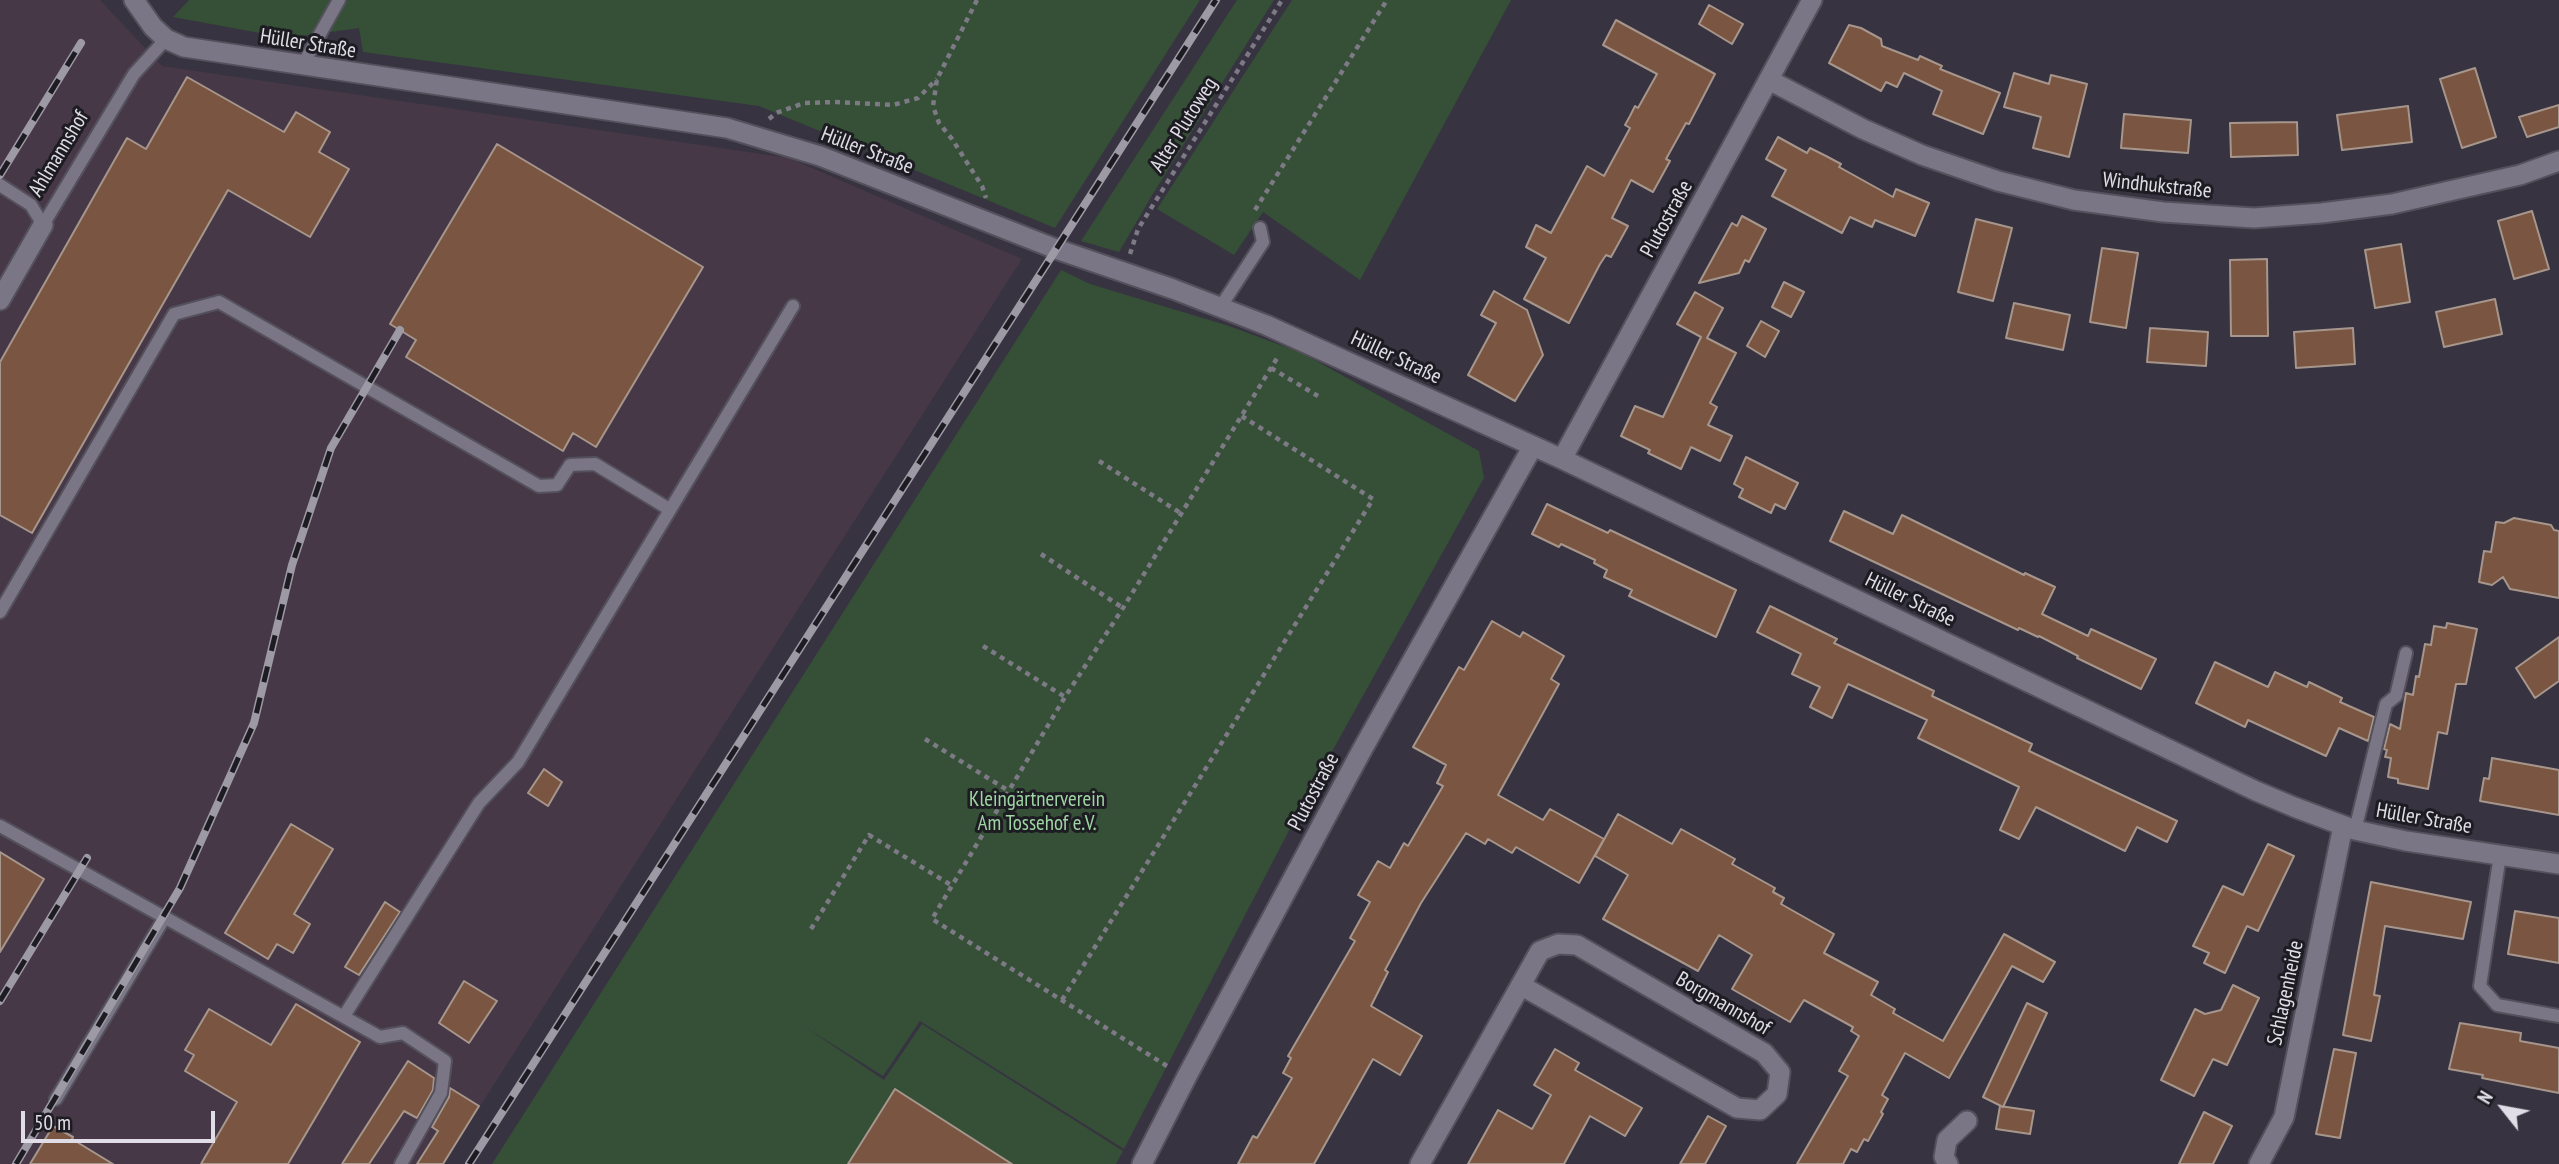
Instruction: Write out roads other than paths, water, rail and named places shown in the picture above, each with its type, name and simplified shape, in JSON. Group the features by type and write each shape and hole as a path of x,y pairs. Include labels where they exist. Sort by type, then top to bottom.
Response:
{"street":[{"path":"134,0 153,27 166,39"},
{"name":"Plutostraße","path":"1562,459 1812,0"},
{"name":"Hüller Straße","path":"166,39 184,47 302,66 727,128 820,156 1123,273 1221,306 1290,336 1562,459 2256,791 2349,828 2406,841 2559,864"},
{"name":"Windhukstraße","path":"1769,80 1863,129 1922,155 1998,181 2074,200 2162,212 2254,218 2322,213 2392,204 2520,175 2559,161"},
{"name":"Ahlmannshof","path":"0,300 43,225"},
{"name":"Plutostraße","path":"1142,1164 1186,1076 1362,750 1533,446"},
{"name":"Schlagenheide","path":"2259,1164 2284,1117 2349,828"},
{"name":"Borgmannshof","path":"1420,1164 1540,951 1558,944 1577,945 1764,1053 1780,1072 1777,1094 1760,1110 1737,1108 1522,986"},
{"path":"1948,1164 1944,1157 1947,1140 1967,1121"}],"lane":[{"path":"302,66 339,0"},
{"name":"Ahlmannshof","path":"43,225 134,74 166,39"},
{"path":"0,185 31,205 43,225"},
{"path":"1221,306 1263,242 1260,228"},
{"path":"0,612 174,314 219,302 539,486 557,485 570,464 595,464 669,509"},
{"path":"344,1016 479,803 518,762 793,306"},
{"path":"2349,828 2386,704 2396,696 2406,653"},
{"path":"0,826 380,1037 403,1033 445,1061 441,1093 401,1164"},
{"path":"2501,855 2480,986 2497,1005 2559,1016"},
{"path":"57,1099 165,917"}],"railway":[{"path":"469,1164 1216,0"},
{"path":"0,175 81,43"},
{"path":"16,1164 180,888 254,723 292,565 331,448 400,330"},
{"path":"0,1001 87,858"}],"park label":[{"name":"Kleingärtnerverein Am Tossehof e.V.","path":"1037,812"}]}
